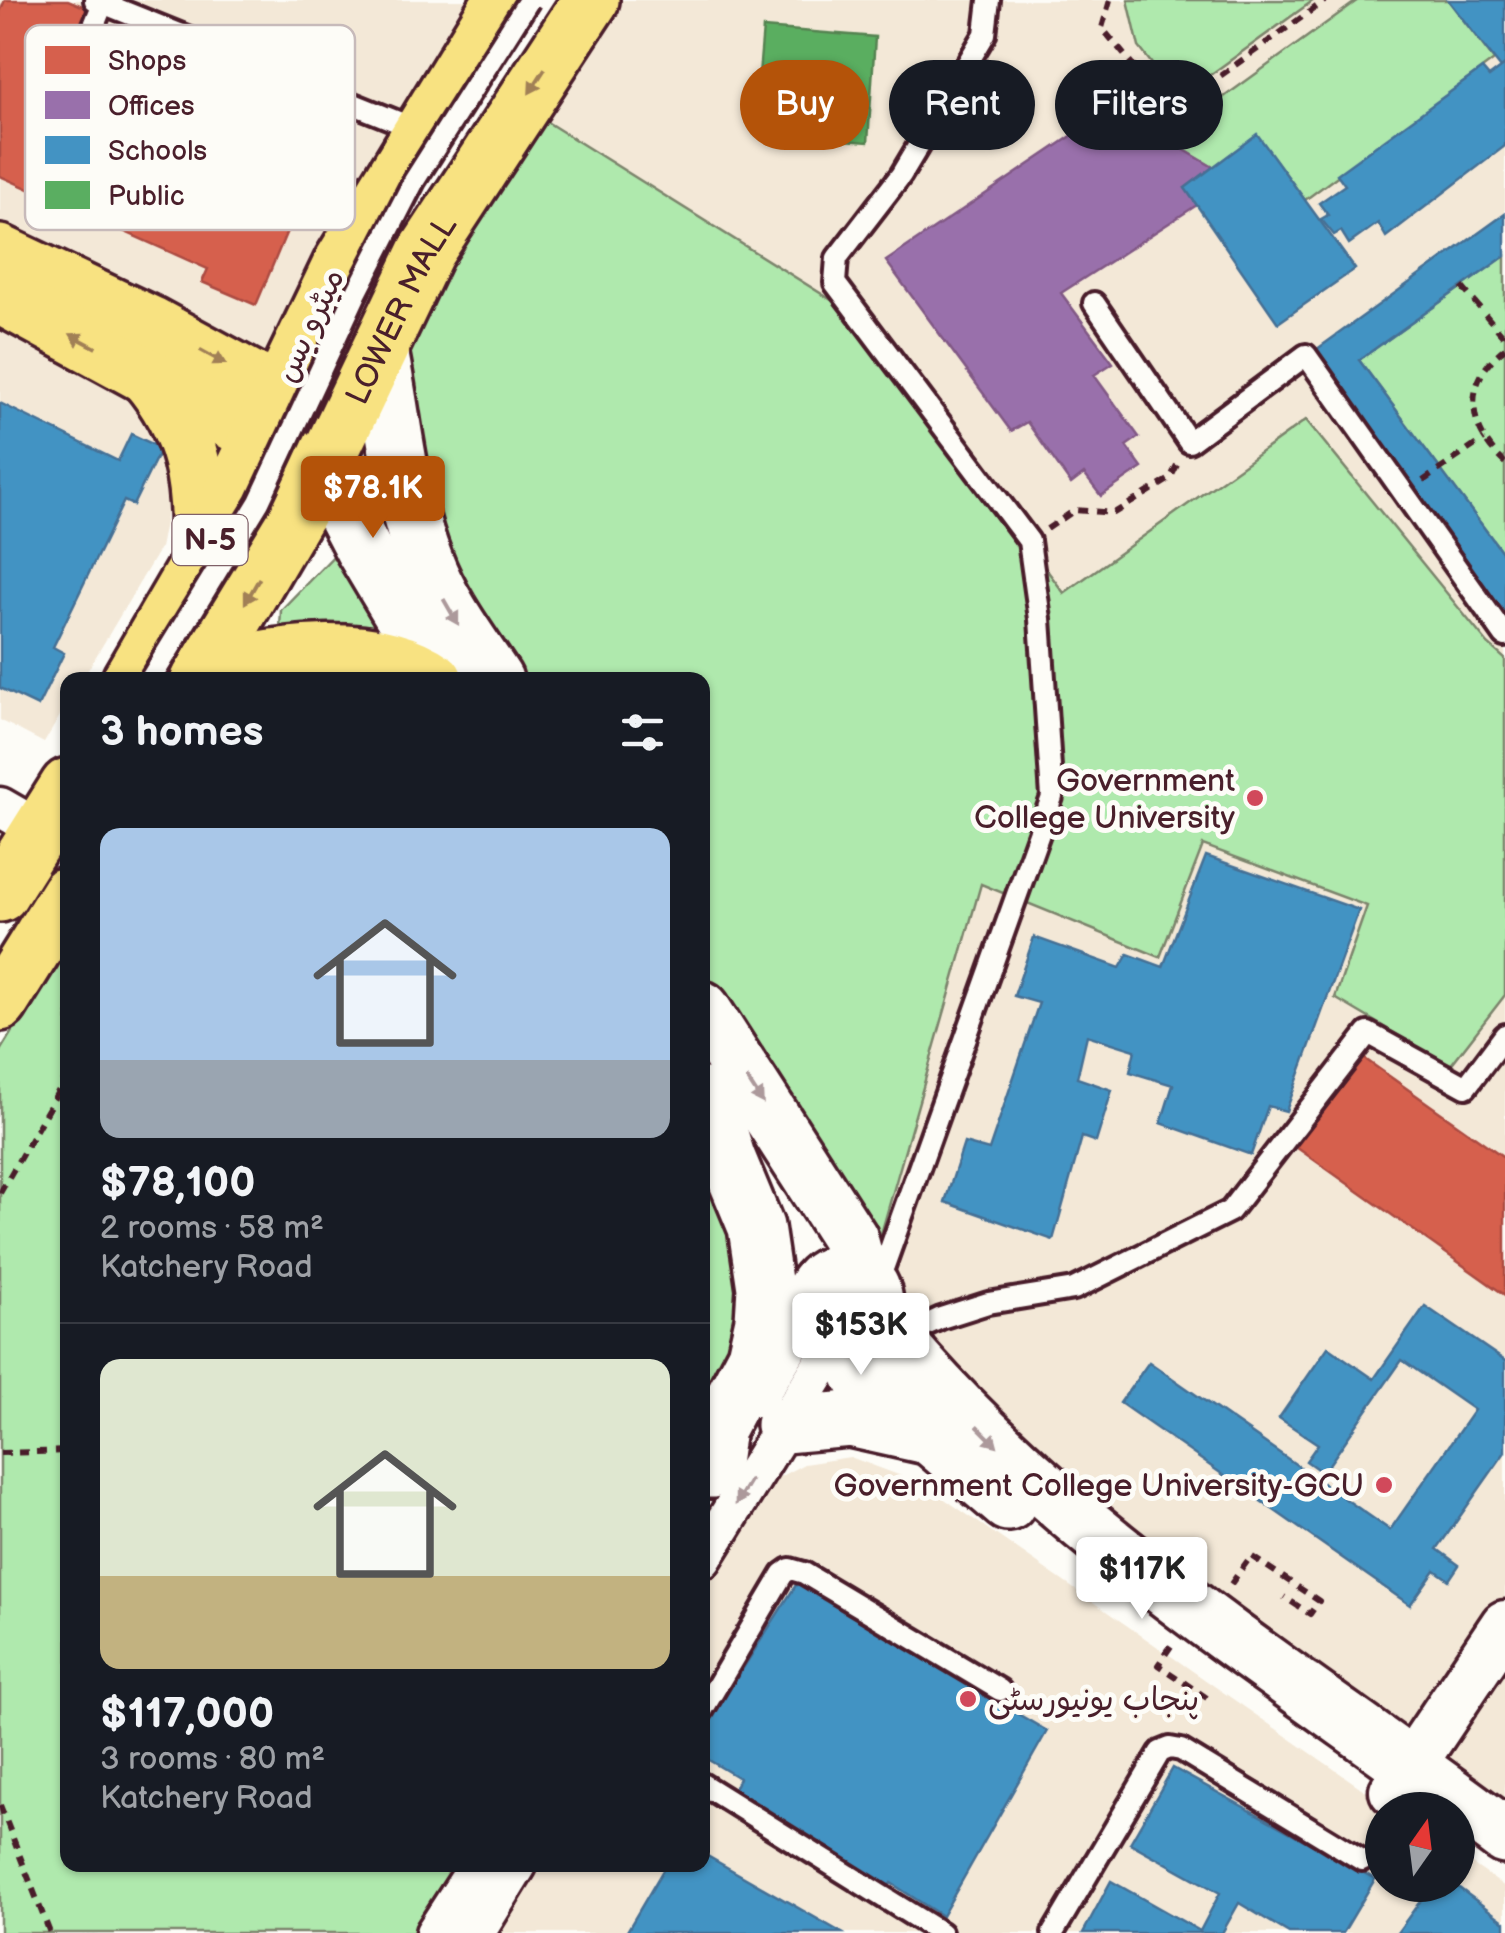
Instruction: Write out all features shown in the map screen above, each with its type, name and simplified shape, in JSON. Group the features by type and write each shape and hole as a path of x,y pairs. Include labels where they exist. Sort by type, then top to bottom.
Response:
{"main road":[{"name":"N-5","path":"135,672 197,566 342,262 502,0"},
{"name":"LOWER MALL","path":"188,672 322,470 426,252 591,0"},
{"path":"0,253 150,324 268,416 322,470 433,672"},
{"path":"0,296 146,374 268,416"},
{"path":"380,350 406,496 426,564 490,672"},
{"path":"146,374 177,420 198,482 197,566"},
{"path":"205,672 287,655 335,653 386,659 424,672"},
{"path":"5,902 44,809"},
{"path":"0,1003 60,907"},
{"path":"710,1021 850,1239 858,1261 852,1309 861,1378 1025,1517 1408,1788 1505,1836"},
{"path":"710,1099 852,1309 1047,1494 1237,1640 1408,1788"},
{"path":"710,1107 756,1227 765,1288 755,1356 717,1428 710,1462"},
{"path":"784,1426 850,1419 930,1438"},
{"path":"1475,1851 1505,1874"}],"street":[{"path":"710,1546 852,1309"},
{"path":"710,1474 852,1309"},
{"path":"1408,1788 1505,1625"},
{"path":"435,1933 474,1872"},
{"path":"475,1933 513,1872"}],"lane":[{"name":"میٹرو بس","path":"187,672 259,502 356,294 414,181 529,0"},
{"path":"852,1309 884,1266 1052,797 1040,618 1029,541 835,283 837,258 901,175 985,34 990,0"},
{"path":"99,2 156,25"},
{"path":"355,105 421,132"},
{"path":"1094,303 1189,442 1306,355 1505,636"},
{"path":"852,1309 942,1318 988,1303 1074,1289 1230,1211 1368,1033 1466,1087 1505,1035"},
{"path":"710,1697 783,1574 790,1570 804,1573 1000,1690"},
{"path":"1053,1933 1160,1752 1170,1748 1181,1750 1362,1860"},
{"path":"710,1789 942,1933"}],"path":[{"path":"1110,0 1102,28 1171,111 1326,0"},
{"path":"1462,287 1505,338"},
{"path":"1505,348 1491,359 1479,379 1474,403 1477,426 1505,463"},
{"path":"1404,496 1484,439"},
{"path":"1029,541 1075,510 1114,514 1138,500 1170,478 1189,442"},
{"path":"0,1193 60,1088"},
{"path":"0,1453 60,1451"},
{"path":"1250,1556 1319,1601 1310,1614 1284,1597"},
{"path":"1158,1665 1213,1702"},
{"path":"0,1805 50,1933"}],"shaded area":[{"path":"0,0 501,0 282,378 0,244"},
{"name":"Government College University","path":"600,0 1505,0 1505,1828 1475,1806 1475,1792 1457,1792 1065,1498 894,1323 873,1262 899,1168 531,112"},
{"path":"0,320 121,387 156,432 171,492 160,548 87,672 60,672 60,716 44,743 0,720"},
{"name":"پنجاب یونیورسٹی","path":"850,1457 923,1484 1367,1792 1365,1902 1475,1902 1475,1866 1505,1887 1505,1933 492,1933 530,1872 710,1872 710,1576 766,1484 804,1464"}],"green space":[{"path":"1128,0 1314,0 1223,66 1223,60 1149,60 1139,47"},
{"path":"1358,0 1448,0 1494,60 1305,200 1257,135 1213,167 1184,150 1223,150 1223,98"},
{"path":"531,112 857,316 1064,593 1306,420 1488,644 1505,659 1505,995 1450,1066 1335,998 1367,906 1203,845 1160,957 981,884 873,1262 710,994 710,672 513,672 432,522 394,360"},
{"path":"1505,256 1505,556 1359,360"},
{"path":"347,542 423,661 280,629 281,610"},
{"path":"60,953 60,1872 454,1872 416,1933 0,1933 0,1051"},
{"path":"710,1160 760,1284 710,1400"}],"building: Shops":[{"path":"5,0 68,0 87,8 80,25 25,25 25,187 0,176 0,12"},
{"path":"121,230 287,230 256,305 202,282 208,269"},
{"path":"1358,1054 1505,1158 1505,1295 1293,1145"}],"building: Offices":[{"path":"1055,147 1184,150 1213,167 1185,188 1197,205 1061,293 1113,363 1094,375 1139,437 1126,446 1142,468 1101,496 1084,474 1071,484 1027,422 1011,431 886,261"}],"building: Schools":[{"path":"1448,0 1505,0 1505,65 1501,68"},
{"path":"1505,65 1505,146 1386,237 1378,223 1349,244 1341,231 1334,235 1321,219 1328,215 1319,203 1345,185 1337,174 1482,69 1489,77"},
{"path":"1257,134 1355,269 1278,323 1185,188"},
{"path":"1505,214 1505,256 1359,360 1505,556 1505,615 1313,352"},
{"path":"0,403 118,461 131,434 161,448 133,505 124,501 53,647 64,653 38,706 0,688"},
{"path":"1206,856 1359,910 1286,1111 1268,1106 1251,1155 1161,1123 1173,1085 1130,1072 1135,1050 1087,1035 1077,1078 1112,1090 1096,1142 1082,1137 1053,1240 945,1202 964,1143 989,1150 1039,1003 1014,996 1034,937 1120,968 1128,954 1163,967"},
{"path":"1425,1306 1505,1361 1505,1452 1437,1549 1459,1565 1449,1580 1435,1570 1410,1605 1120,1403 1149,1362 1390,1530 1474,1410 1402,1360 1323,1473 1306,1461 1318,1444 1279,1418 1328,1347 1374,1379"},
{"path":"801,1577 931,1652 925,1660 1047,1731 942,1916 891,1883 884,1894 740,1807 746,1797 734,1789 739,1778 710,1761 710,1720"},
{"path":"1173,1768 1365,1874 1365,1896 1343,1933 1289,1933 1239,1903 1222,1933 1083,1933 1111,1881 1200,1931 1220,1893 1130,1843"},
{"path":"710,1858 842,1933 626,1933 662,1872 710,1872"},
{"path":"1475,1900 1505,1922 1505,1933 1397,1933 1420,1902"}],"building: Public":[{"path":"763,28 875,37 869,127 869,60 760,60"}],"place":[{"name":"Government College University","path":"1255,798"},
{"name":"Government College University-GCU","path":"1384,1485"},
{"name":"پنجاب یونیورسٹی","path":"968,1699"}]}
